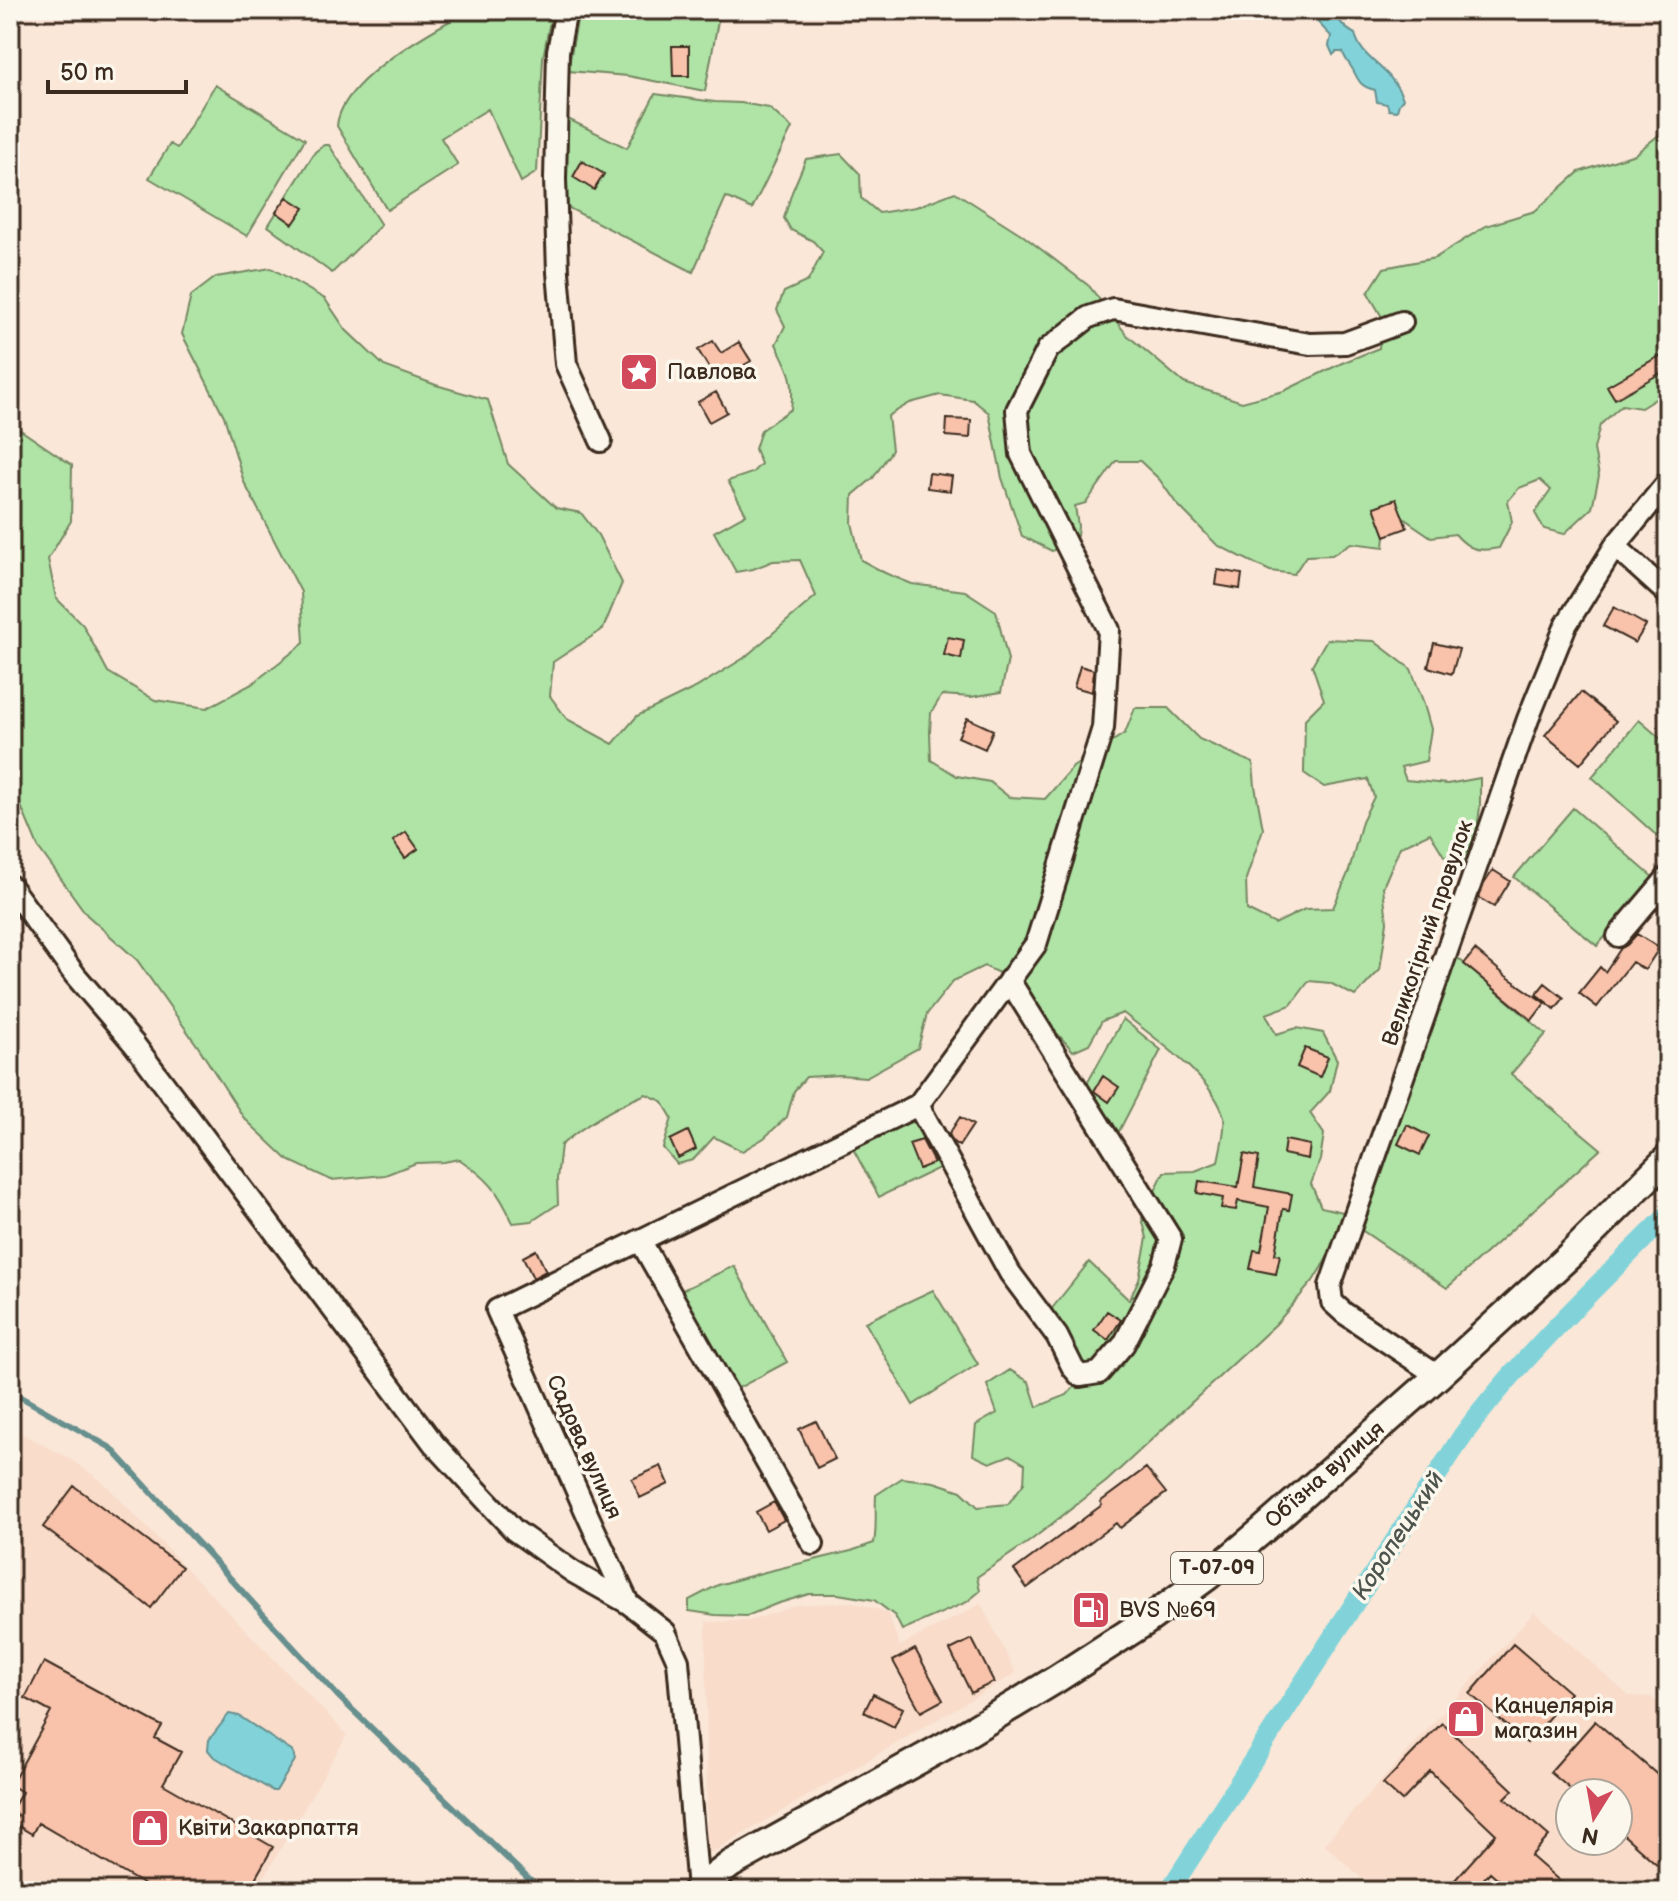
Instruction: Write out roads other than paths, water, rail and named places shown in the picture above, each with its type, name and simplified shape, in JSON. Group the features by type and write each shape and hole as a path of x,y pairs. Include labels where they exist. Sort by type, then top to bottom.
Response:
{"main road":[{"name":"Обʼїзна вулиця","path":"697,1890 731,1864 959,1738 1055,1680 1145,1622 1208,1576 1438,1376 1569,1256 1668,1158"}],"street":[{"path":"566,10 558,51 555,179 558,272 566,364 601,441"},
{"path":"813,1544 640,1240 918,1105 1036,944 1103,728 1109,630 1021,454 1017,410 1048,349 1089,317 1113,309 1310,344 1345,343 1402,322"},
{"name":"Великогірний провулок","path":"1438,1376 1344,1313 1332,1302 1330,1286 1528,719 1566,625 1615,546 1668,482"},
{"path":"1615,546 1668,594"},
{"path":"1618,936 1668,877"},
{"path":"10,886 75,975 134,1044 434,1444 514,1530 573,1572 628,1603 665,1632 678,1661 697,1890"},
{"path":"918,1105 1010,1273 1057,1336 1073,1368 1080,1376 1099,1373 1124,1344 1164,1265 1171,1239 1009,980"},
{"name":"Садова вулиця","path":"628,1603 497,1310 640,1240"}],"water":[{"path":"1306,10 1335,10 1342,24 1355,34 1363,50 1398,88 1403,99 1397,111 1377,102 1375,90 1361,83 1343,52 1333,55 1329,46 1331,36"},
{"path":"229,1714 239,1716 293,1752 295,1760 276,1791 213,1756 208,1750 209,1740"}],"waterway":[{"name":"Коропецький","path":"1169,1891 1463,1435 1536,1349 1668,1215"},
{"path":"10,1391 111,1448 338,1696 541,1891"}],"place":[{"name":"Павлова","path":"639,372"},
{"name":"BVS №69","path":"1091,1610"},
{"name":"Канцелярія магазин","path":"1466,1719"},
{"name":"Квіти Закарпаття","path":"150,1828"}]}
